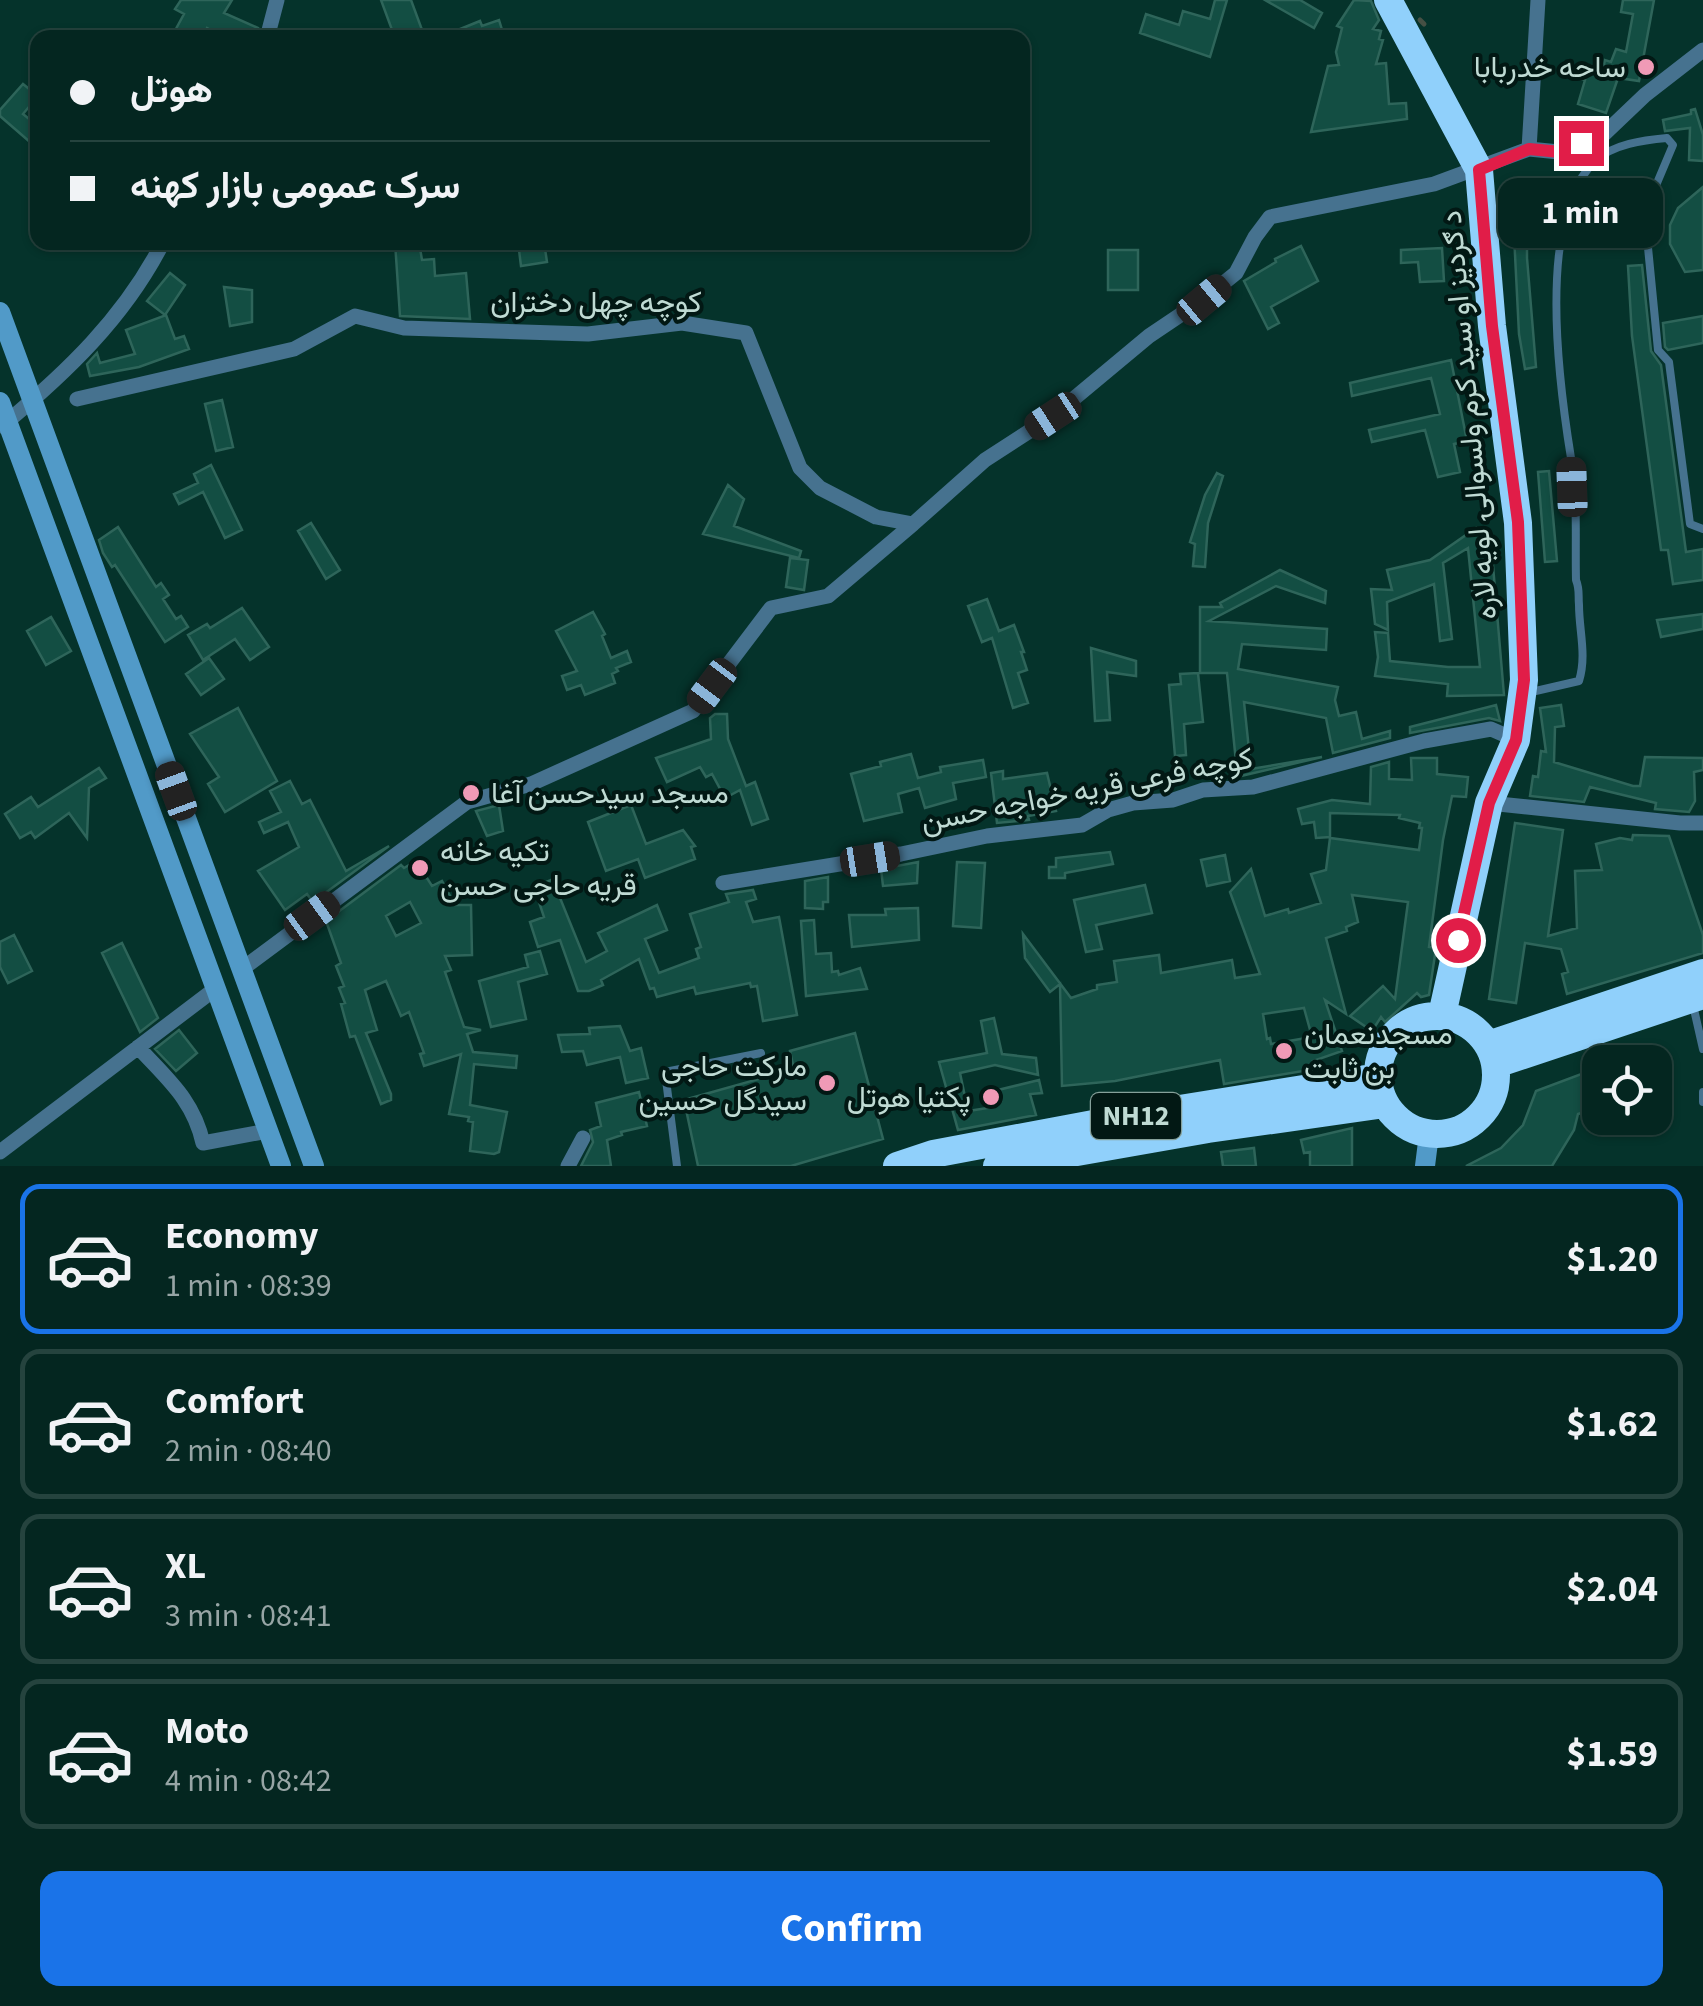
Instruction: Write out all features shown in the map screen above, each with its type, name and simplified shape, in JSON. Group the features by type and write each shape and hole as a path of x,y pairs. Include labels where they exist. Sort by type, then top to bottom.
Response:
{"highway":[{"name":"د ګردیز او سید کرم ولسوالۍ لویه لاره","path":"1388,0 1479,170 1492,326 1518,522 1522,694 1516,740 1489,803 1442,1015"},
{"path":"1492,1055 1703,973"},
{"path":"1492,1055 1697,997"},
{"path":"1424,1016 1460,1020 1476,1030 1492,1055 1496,1083 1491,1101 1466,1128 1448,1134 1412,1129 1396,1119 1381,1090 1382,1050 1392,1035 1424,1016"},
{"name":"NH12","path":"898,1166 933,1154 1136,1116 1381,1090"},
{"name":"NH12","path":"997,1166 1208,1128 1381,1090"}],"street":[{"path":"270,30 277,0"},
{"path":"1529,149 1538,0"},
{"path":"242,969 467,802 531,784 692,712 772,608 828,596 985,460 1053,416 1149,336 1204,300 1236,273 1270,217 1434,184 1529,149 1560,152 1603,135 1703,50"},
{"path":"158,250 124,308 52,385 2,417 281,1166"},
{"path":"0,312 314,1166"},
{"name":"کوچه چهل دختران","path":"76,399 294,350 355,316 404,328 588,334 682,323 746,333 800,468 820,488 876,517 913,524"},
{"name":"کوچه فرعی قریه خواجه حسن","path":"723,883 987,836 1082,824 1108,810 1133,803 1173,800 1203,790 1253,787 1424,741 1491,730 1516,740"},
{"path":"1489,803 1680,824 1703,822"},
{"path":"0,1152 216,988"},
{"path":"138,1048 179,1091 197,1117 203,1143 268,1130"},
{"path":"1425,1166 1430,1134"},
{"path":"568,1166 583,1138"}],"lane":[{"path":"1522,694 1579,681 1584,666 1580,590 1576,580 1572,456 1556,316 1560,237 1578,185 1596,159 1641,140 1667,138 1674,145 1656,182 1646,227 1658,350 1670,362 1690,524 1703,529"},
{"path":"1697,997 1703,1049"},
{"path":"678,1166 665,1072 760,1053"},
{"path":"1703,1092 1703,1102"}],"building":[{"path":"181,0 232,0 224,13 258,30 175,30 184,14 175,9"},
{"path":"381,0 411,0 422,30 392,30"},
{"path":"1215,0 1227,0 1210,57 1140,33 1146,14 1179,25 1183,11 1210,19"},
{"path":"1265,0 1300,0 1322,13 1314,28"},
{"path":"1354,0 1371,1 1379,20 1373,29 1381,31 1379,39 1383,40 1376,64 1386,63 1389,104 1406,103 1407,119 1311,132 1328,66 1339,65 1336,52 1342,28 1337,26"},
{"path":"1623,0 1654,0 1639,81 1618,78 1606,113 1578,104 1585,80 1581,79 1585,64 1603,69 1605,60 1611,62 1616,49 1626,52 1633,14 1621,12"},
{"path":"499,20 502,30 458,30 480,21 482,26"},
{"path":"23,84 30,90 30,106 23,114 30,120 30,142 0,116 0,110"},
{"path":"1695,109 1703,135 1703,161 1689,160 1690,128 1665,131 1663,120 1691,114"},
{"path":"1703,187 1703,270 1685,272 1670,244 1670,225 1678,208"},
{"path":"1527,194 1527,258 1536,367 1525,369 1519,334 1512,195"},
{"path":"1301,246 1318,281 1271,307 1279,323 1268,329 1244,281"},
{"path":"1442,248 1444,281 1420,282 1418,262 1401,263 1401,250"},
{"path":"396,250 420,250 422,260 434,259 435,276 466,273 470,319 400,316"},
{"path":"519,250 545,250 547,262 521,266"},
{"path":"1108,250 1138,250 1138,290 1108,290"},
{"path":"1642,265 1651,351 1661,365 1686,552 1703,549 1703,580 1673,584 1668,550 1661,550 1632,336 1628,266"},
{"path":"170,273 185,285 165,315 147,301"},
{"path":"224,287 252,290 252,322 230,326"},
{"path":"166,315 175,339 184,336 189,349 139,367 90,376 87,364 97,353 100,363 135,354 126,330"},
{"path":"1703,316 1703,343 1668,350 1665,347 1663,323"},
{"path":"1451,360 1467,441 1454,444 1460,472 1438,477 1425,430 1372,442 1369,430 1440,414 1431,378 1352,396 1350,383"},
{"path":"222,400 233,447 216,451 205,404"},
{"path":"211,465 242,530 225,538 203,492 179,504 174,494 198,483 194,474"},
{"path":"1549,471 1557,561 1545,562 1538,472"},
{"path":"1217,473 1223,476 1208,523 1205,567 1193,566 1195,544 1190,542 1205,495"},
{"path":"728,485 744,499 734,526 801,551 799,558 703,534"},
{"path":"311,523 340,570 326,579 298,531"},
{"path":"118,527 156,587 161,583 169,595 163,599 176,619 181,616 188,627 165,642 103,553 99,540"},
{"path":"1476,528 1488,554 1492,554 1504,695 1447,696 1448,684 1375,676 1375,632 1388,633 1390,661 1480,667 1468,548 1443,563 1452,639 1440,641 1434,584 1387,602 1388,630 1375,624 1371,589 1392,590 1387,570 1430,560"},
{"path":"790,558 808,560 804,590 786,587"},
{"path":"1280,570 1326,591 1325,603 1276,586 1209,621 1327,629 1326,650 1242,644 1238,669 1338,687 1335,700 1339,716 1356,712 1362,739 1390,731 1390,738 1333,753 1326,718 1244,702 1251,769 1322,757 1241,776 1236,762 1227,673 1200,673 1200,607 1222,607 1220,603"},
{"path":"987,599 999,631 1014,625 1024,652 1027,670 1018,673 1028,703 1013,708 992,638 982,642 968,606"},
{"path":"242,608 269,647 250,660 235,639 203,660 188,635 207,624 210,628"},
{"path":"593,612 605,634 602,636 611,658 627,651 631,662 616,668 618,671 612,674 615,683 585,695 581,685 567,690 562,676 577,671 556,631"},
{"path":"1703,614 1703,629 1661,637 1657,620"},
{"path":"51,617 71,651 46,665 27,631"},
{"path":"1091,648 1136,661 1136,676 1107,672 1110,720 1095,721"},
{"path":"209,658 224,679 201,695 186,674"},
{"path":"1198,673 1203,722 1184,724 1186,755 1175,756 1169,685 1181,684 1180,674"},
{"path":"1496,705 1500,721 1489,718 1410,733 1410,727"},
{"path":"1561,705 1564,726 1555,727 1554,762 1640,786 1645,757 1703,758 1703,770 1694,772 1695,801 1689,812 1655,809 1656,803 1590,787 1584,802 1530,796 1533,776 1538,777 1541,751 1546,752 1540,708"},
{"path":"238,708 277,781 225,812 208,784 219,777 190,734"},
{"path":"727,714 728,739 746,786 755,782 768,819 752,825 740,790 725,798 712,774 706,777 700,767 667,782 656,758 711,739 710,718"},
{"path":"911,754 918,778 941,772 940,767 983,760 986,777 953,783 956,799 925,808 919,788 898,794 902,812 864,821 851,774"},
{"path":"1411,758 1437,758 1437,774 1468,777 1466,797 1452,796 1443,840 1429,947 1436,948 1429,995 1421,997 1417,993 1385,1022 1381,1017 1372,1031 1350,1016 1383,986 1395,999 1408,902 1352,895 1358,922 1346,927 1347,931 1326,938 1346,1014 1325,1000 1342,1051 1313,1061 1315,1069 1224,1084 1220,1060 1115,1081 1062,1086 1060,984 1050,992 1025,958 1023,934 1071,998 1097,989 1097,985 1117,982 1114,961 1159,955 1161,973 1232,960 1235,978 1260,974 1230,892 1251,869 1265,916 1288,909 1289,913 1321,903 1311,874 1326,870 1330,838 1419,850 1420,823 1399,818 1400,815 1330,813 1330,837 1316,838 1314,822 1302,824 1298,809 1332,800 1370,804 1371,767 1389,762 1389,779 1412,780","holes":["1304,1008 1312,1037 1271,1044 1263,1014"]},
{"path":"99,768 106,778 89,788 87,838 69,813 35,838 31,832 20,838 5,814 31,797 38,807"},
{"path":"1003,771 1003,779 1047,773 1056,811 1028,816 1029,820 997,823 991,773"},
{"path":"290,781 302,804 310,800 346,871 389,846 313,902 307,894 285,910 258,871 299,847 288,822 264,833 259,822 281,812 270,791"},
{"path":"499,805 503,831 487,836 476,811"},
{"path":"631,805 646,844 683,830 695,846 691,847 695,859 645,878 638,859 606,871 588,822"},
{"path":"1515,823 1563,830 1548,936 1577,928 1575,871 1602,870 1596,844 1620,838 1632,840 1633,835 1669,836 1703,935 1703,953 1567,994 1562,974 1568,972 1561,949 1525,943 1516,1003 1489,999"},
{"path":"1110,852 1113,864 1065,873 1065,878 1049,878 1049,867 1056,867 1056,858"},
{"path":"1225,855 1230,881 1207,886 1201,860"},
{"path":"416,861 432,886 442,881 455,905 471,905 472,955 445,956 451,970 445,972 464,1027 481,1030 467,1034 473,1052 517,1056 516,1068 474,1064 470,1105 507,1112 499,1152 494,1154 470,1151 473,1122 468,1121 469,1117 449,1114 461,1054 424,1066 420,1054 424,1053 409,1012 401,1016 386,981 365,990 377,1030 366,1033 391,1100 381,1104 355,1036 350,1037 339,988 344,986 336,966 341,963 326,921 401,865 404,868","holes":["410,902 421,923 396,936 386,916"]},
{"path":"918,862 917,883 883,886 881,869"},
{"path":"957,862 985,863 981,928 953,926"},
{"path":"828,877 828,902 823,902 823,909 805,908 805,881"},
{"path":"556,878 561,892 558,893 586,962 607,951 598,933 657,905 667,930 645,939 659,973 699,958 696,949 701,947 690,914 729,902 726,894 753,890 756,899 746,902 753,922 779,917 797,1015 763,1021 757,986 751,987 750,983 696,994 694,987 657,997 639,959 601,980 603,985 578,991 560,940 538,947 530,922 544,917 534,887"},
{"path":"1145,885 1152,913 1096,925 1102,949 1086,952 1074,900"},
{"path":"918,908 919,940 852,947 849,915 886,915 885,909"},
{"path":"814,920 816,954 831,953 832,972 838,971 839,975 860,968 867,989 806,996 801,921"},
{"path":"14,935 32,971 8,983 0,967 0,942"},
{"path":"122,943 158,1018 140,1032 102,953"},
{"path":"540,951 547,974 518,982 526,1019 491,1027 479,981 528,967 525,955"},
{"path":"994,1018 1002,1054 1036,1058 1038,1075 995,1065 960,1073 968,1111 994,1107 993,1103 1001,1101 998,1090 1039,1080 1042,1093 1030,1094 1036,1115 958,1130 939,1062 987,1053 981,1021"},
{"path":"620,1026 630,1051 641,1048 648,1078 626,1083 620,1057 587,1065 583,1051 562,1052 558,1035 590,1034 589,1028"},
{"path":"179,1030 197,1053 176,1071 155,1049"},
{"path":"855,1033 883,1139 791,1166 698,1166 684,1100 794,1069 790,1051"},
{"path":"1582,1074 1582,1113 1552,1166 1466,1166 1501,1148 1523,1125 1536,1091"},
{"path":"639,1092 647,1126 607,1140 611,1166 581,1166 593,1142 590,1130 601,1126 596,1103"},
{"path":"1352,1128 1352,1166 1310,1166 1310,1152 1304,1153 1301,1140"},
{"path":"1254,1148 1256,1166 1223,1166 1221,1152"}],"waterway":[{"path":"1420,20 1424,24"}],"place":[{"name":"ساحه خدربابا","path":"1646,67"},
{"name":"مسجد سیدحسن آغا","path":"471,793"},
{"name":"تکیه خانه قریه حاجی حسن","path":"420,868"},
{"name":"مسجدنعمان بن ثابت","path":"1284,1051"},
{"name":"مارکت حاجی سیدگل حسین","path":"827,1083"},
{"name":"پکتیا هوتل","path":"991,1097"}],"route":[{"path":"1458,940 1489,803 1516,740 1524,680 1518,522 1492,326 1479,170 1529,149 1560,152 1581,143"}]}
